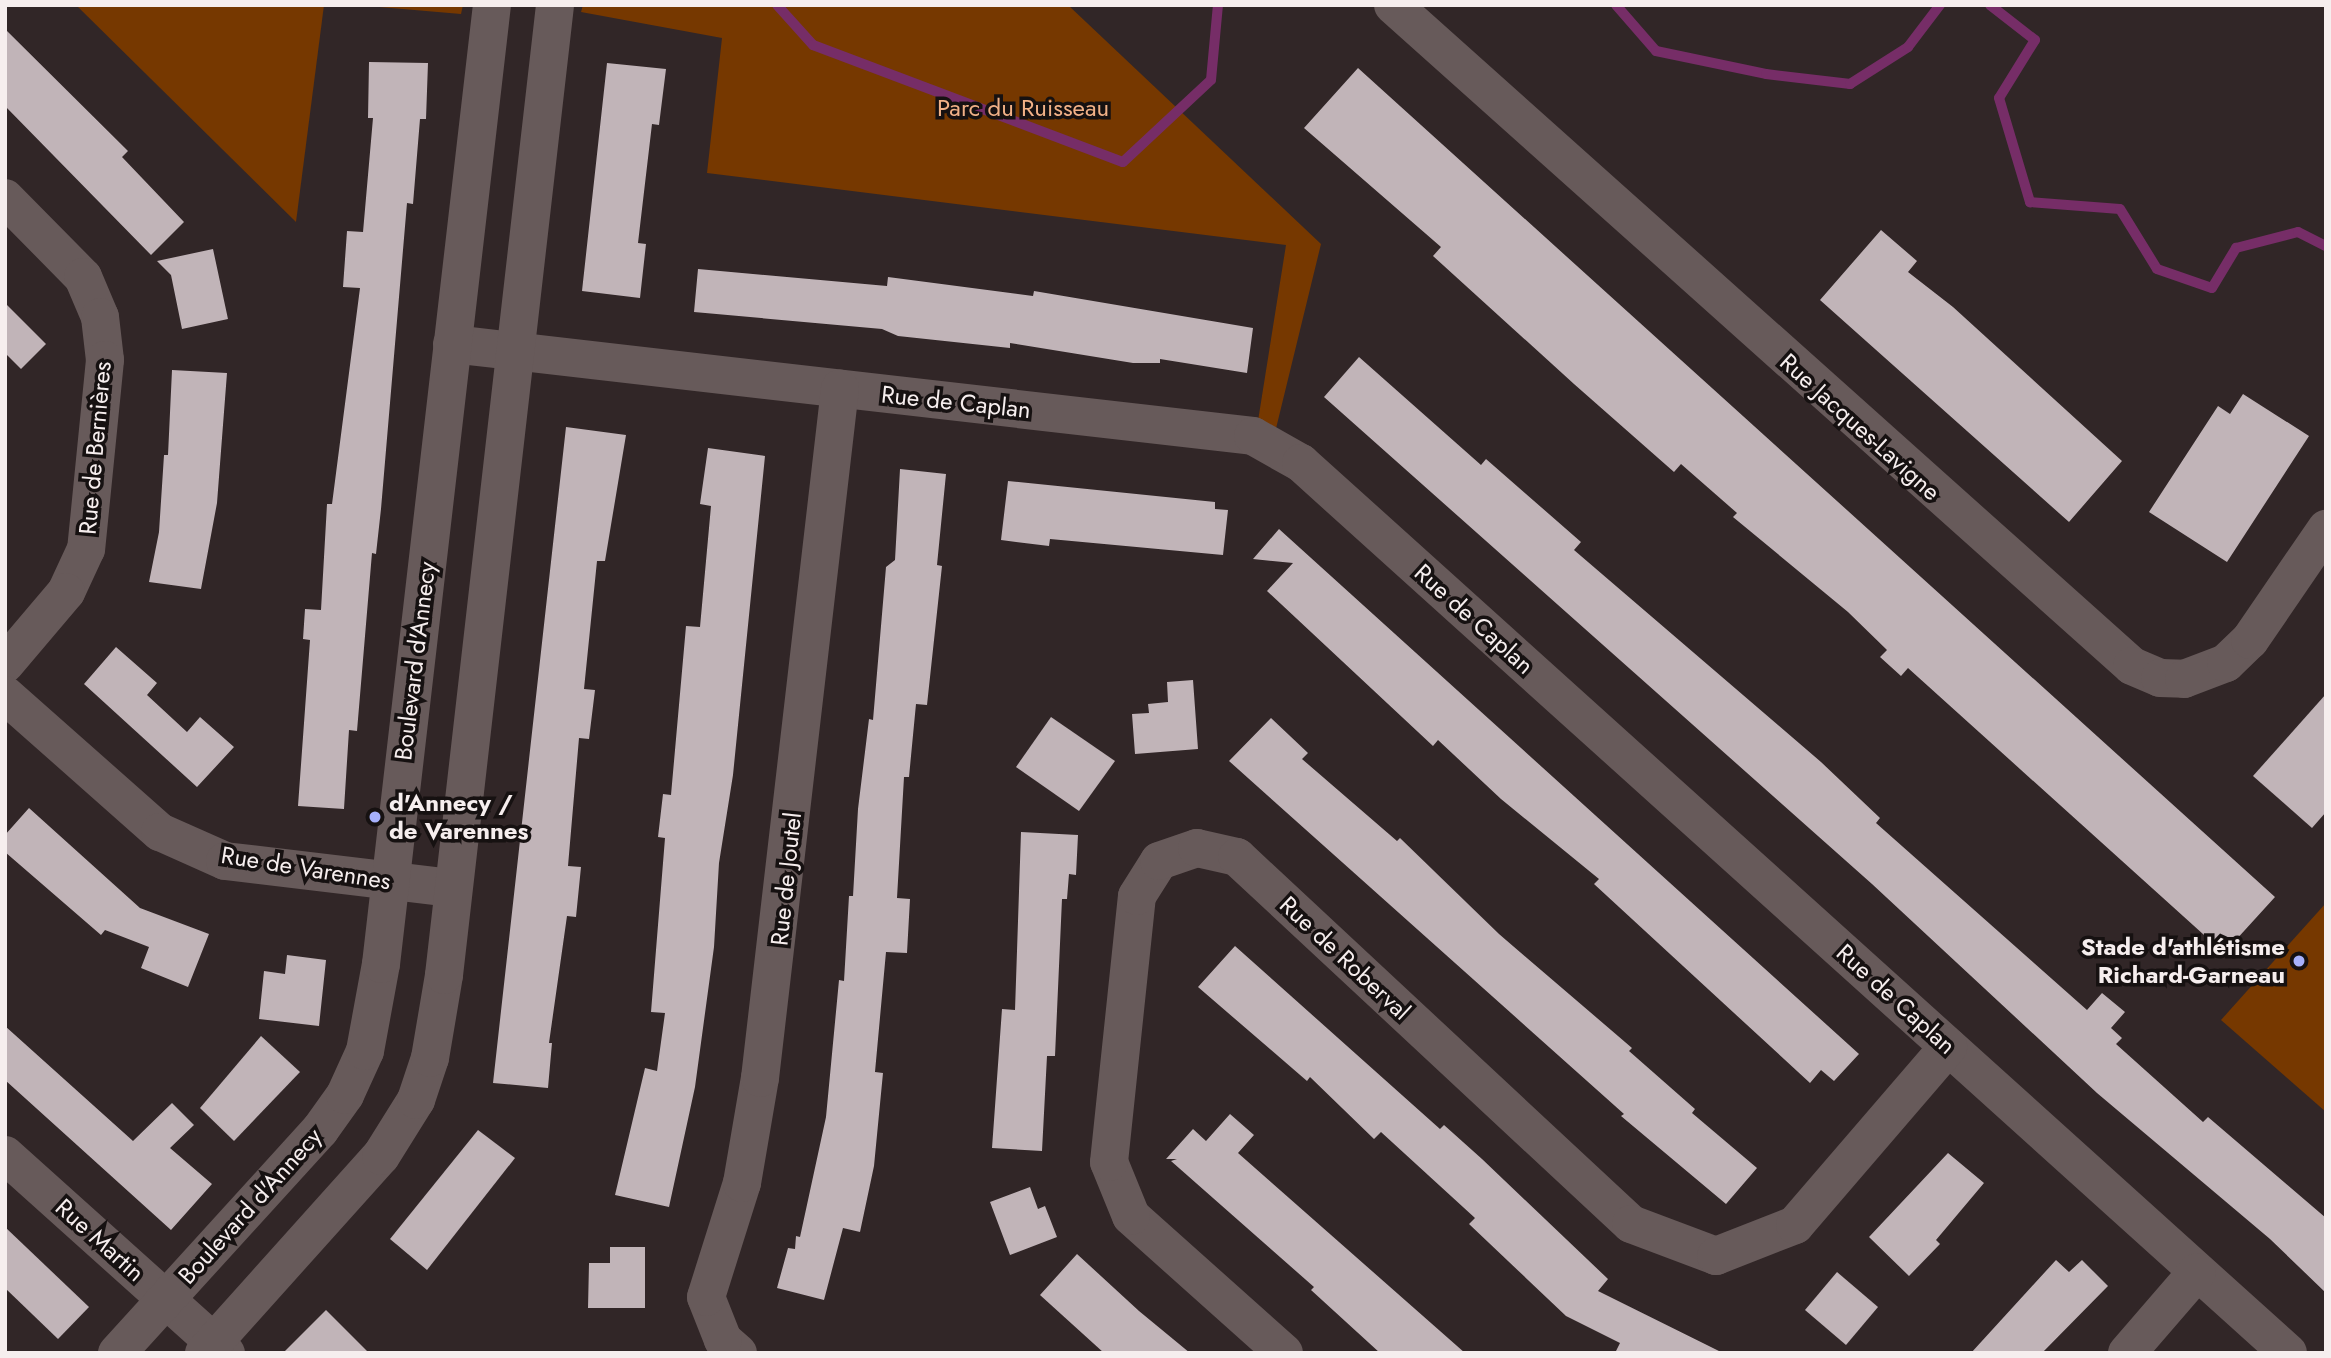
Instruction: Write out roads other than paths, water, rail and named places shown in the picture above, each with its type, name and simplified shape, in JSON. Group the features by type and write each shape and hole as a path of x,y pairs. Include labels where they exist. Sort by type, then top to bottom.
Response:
{"street":[{"name":"Boulevard d'Annecy","path":"117,1353 297,1156 345,1095 372,1021 492,5"},
{"path":"215,1349 364,1177 406,1119 425,1076 438,1028 555,5"},
{"name":"Rue Jacques-Lavigne","path":"1393,5 2132,666 2160,678 2184,679 2227,663 2250,640 2326,529"},
{"name":"Rue de Bernières","path":"5,198 83,277 100,317 105,360 86,549 66,592 5,664"},
{"name":"Rue de Caplan","path":"452,344 1253,436 1301,463 2288,1353"},
{"name":"Rue de Joutel","path":"738,1353 723,1340 705,1297 742,1183 760,1078 840,389"},
{"name":"Rue de Varennes","path":"5,695 160,832 225,860 452,888"},
{"name":"Rue de Roberval","path":"1284,1353 1131,1216 1109,1162 1137,896 1159,861 1198,848 1237,857 1632,1224 1716,1256 1795,1225 1948,1047"},
{"name":"Rue Martin","path":"5,1155 215,1349"},
{"path":"2127,1353 2197,1272"}],"waterway":[{"path":"777,5 813,45 1123,162 1211,80 1218,5"},
{"path":"1616,5 1656,51 1766,74 1850,84 1908,47 1940,5"},
{"path":"1990,5 2035,40 1999,98 2030,202 2120,209 2157,269 2212,288 2236,248 2298,232 2326,246"}],"place":[{"name":"d'Annecy / de Varennes","path":"375,817"},
{"name":"Stade d'athlétisme Richard-Garneau","path":"2299,961"}],"park label":[{"name":"Parc du Ruisseau","path":"1023,108"}]}
